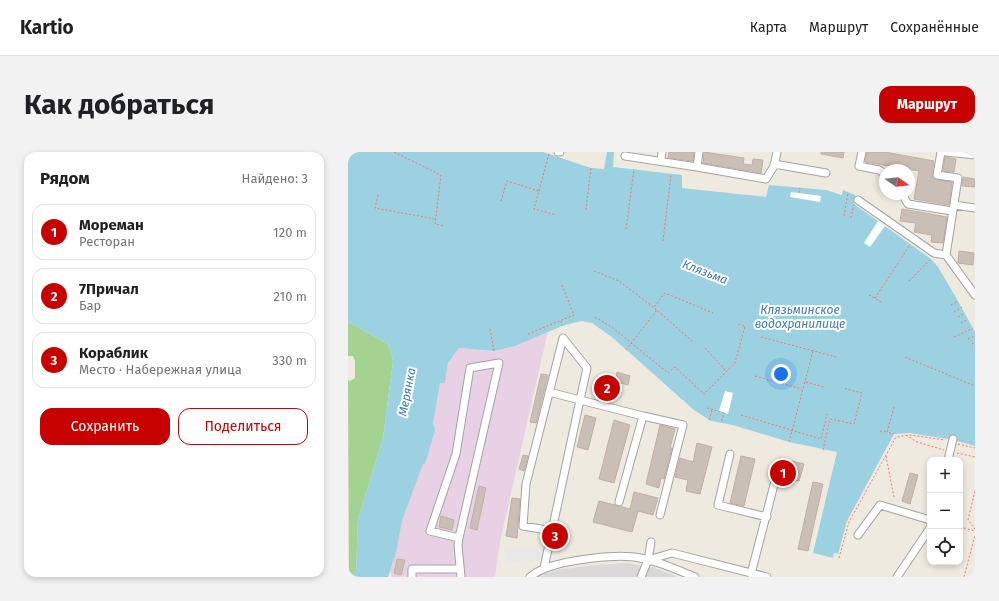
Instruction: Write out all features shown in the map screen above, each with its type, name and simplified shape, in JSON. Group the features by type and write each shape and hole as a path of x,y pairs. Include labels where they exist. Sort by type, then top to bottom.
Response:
{"street":[{"path":"661,162 662,152"},
{"path":"697,167 699,152"},
{"path":"625,156 766,179 774,164 777,152"},
{"path":"862,152 859,166 879,170"},
{"path":"941,152 937,175 958,178 946,255 975,295"},
{"path":"946,152 975,155"},
{"path":"774,164 826,173"},
{"path":"906,200 908,204 953,208 975,208"},
{"path":"856,202 934,253 946,255"},
{"path":"544,568 553,531 580,400 588,368 563,338 526,484 523,526 553,531"},
{"path":"459,538 430,531 456,454 470,368 499,363 459,538 458,545 461,577"},
{"path":"549,392 683,425 660,515"},
{"path":"619,502 643,416"},
{"path":"949,457 953,440"},
{"path":"730,454 718,505 767,518"},
{"path":"751,574 767,518 775,481"},
{"path":"858,535 880,505 927,519"},
{"path":"897,577 929,529"},
{"path":"641,577 648,560 651,542"},
{"path":"648,560 672,553 767,577"},
{"path":"530,577 544,568 587,559 622,556 648,560 695,577"},
{"path":"412,577 412,569 460,569"}],"path":[{"path":"394,152 441,175 435,224 445,226"},
{"path":"549,154 534,209 556,215"},
{"path":"586,210 591,168"},
{"path":"626,229 634,169"},
{"path":"663,241 671,174"},
{"path":"501,201 507,182 539,191"},
{"path":"799,193 800,188"},
{"path":"844,216 848,192"},
{"path":"378,195 375,208 436,219"},
{"path":"851,218 856,202"},
{"path":"875,298 910,245"},
{"path":"909,281 931,259"},
{"path":"594,271 619,281 654,307 693,342"},
{"path":"528,334 574,315 561,283"},
{"path":"654,307 665,293 714,313"},
{"path":"869,295 883,303"},
{"path":"951,305 958,301"},
{"path":"954,312 962,307"},
{"path":"626,350 657,310"},
{"path":"958,317 965,313"},
{"path":"595,317 632,342 668,373 675,367 704,394 735,363 745,326 736,324"},
{"path":"961,323 968,319"},
{"path":"561,321 562,326"},
{"path":"954,337 973,328"},
{"path":"490,329 494,351"},
{"path":"968,339 975,336"},
{"path":"761,337 836,356"},
{"path":"705,348 726,371"},
{"path":"789,442 814,351"},
{"path":"905,357 975,386"},
{"path":"755,376 804,389"},
{"path":"805,382 824,387"},
{"path":"823,450 830,419 854,424 862,393 843,388"},
{"path":"887,432 894,407"},
{"path":"708,408 724,413 722,423"},
{"path":"708,420 712,409"},
{"path":"741,415 821,439 827,414"},
{"path":"880,430 894,434"},
{"path":"906,435 917,442 975,457"},
{"path":"839,558 849,522 896,436 906,435 953,440 975,448"},
{"path":"886,456 894,497"},
{"path":"975,491 968,520 975,530"},
{"path":"963,528 975,530"},
{"path":"964,577 975,535"}],"shaded area":[{"path":"548,331 500,542 495,577 392,577 390,571 396,553 402,521 423,463 425,464 440,382 445,382 448,363 459,348 494,351 515,346"},
{"path":"542,547 543,556 535,560 507,562 504,549"},
{"path":"628,563 655,568 678,577 537,577 558,570 595,565"}],"green space":[{"path":"348,322 388,344 393,361 383,438 358,519 356,574 349,577 348,380 350,381 355,378 355,361 353,356 348,356"}],"water":[{"name":"Клязьминское водохранилище","path":"348,152 543,152 591,168 604,169 607,152 614,152 613,167 682,175 682,188 766,197 769,185 826,190 842,195 843,190 855,195 854,204 931,259 938,267 975,332 975,446 949,437 948,439 909,433 894,434 847,521 838,554 834,553 833,558 813,553 837,452 789,442 733,425 711,421 694,410 613,338 592,323 581,321 562,326 515,346 494,351 459,348 448,363 445,383 440,383 433,423 435,430 425,464 423,464 402,521 396,553 388,577 349,577 356,573 358,519 383,438 393,361 388,344 348,322"}],"pier":[{"path":"791,192 821,196 820,202 790,197"},
{"path":"878,221 885,226 870,247 864,243"},
{"path":"725,391 733,393 728,414 719,411"}],"building":[{"path":"669,152 694,152 693,161 668,158"},
{"path":"704,152 744,158 743,164 752,165 753,159 763,160 761,173 703,163"},
{"path":"821,152 844,152 843,158 821,154"},
{"path":"867,152 885,152 934,161 932,174 934,179 952,182 949,205 915,199 919,171 915,170 915,164 879,164 865,162"},
{"path":"945,157 956,159 954,172 943,171"},
{"path":"963,177 975,179 975,187 962,186"},
{"path":"902,209 947,217 943,243 931,242 932,235 914,232 916,223 900,221"},
{"path":"959,251 974,253 973,265 958,263"},
{"path":"617,372 630,376 628,385 614,381 611,396 602,394 607,374 616,377"},
{"path":"541,374 548,375 536,423 530,422"},
{"path":"585,415 596,418 588,450 577,447"},
{"path":"614,420 630,425 614,483 599,479"},
{"path":"660,425 675,429 664,479 661,478 659,488 646,484"},
{"path":"697,443 712,447 700,494 686,491 688,480 675,477 680,458 693,462"},
{"path":"523,455 528,456 524,471 519,469"},
{"path":"741,456 755,459 744,506 730,503"},
{"path":"780,458 804,464 799,481 776,475"},
{"path":"910,473 918,475 910,504 902,501"},
{"path":"813,482 823,484 808,551 798,549"},
{"path":"479,486 486,488 477,530 470,528"},
{"path":"634,492 658,498 653,515 638,511 632,532 593,522 599,501 630,509"},
{"path":"512,498 520,499 517,538 506,536"},
{"path":"441,516 454,520 452,530 439,527"},
{"path":"397,559 405,560 401,575 394,573"}],"place":[{"name":"7Причал","path":"607,388"},
{"name":"Мореман","path":"783,473"},
{"name":"Кораблик","path":"555,536"}],"water label":[{"name":"Клязьма","path":"705,272"},
{"name":"Мерянка","path":"407,392"}]}
